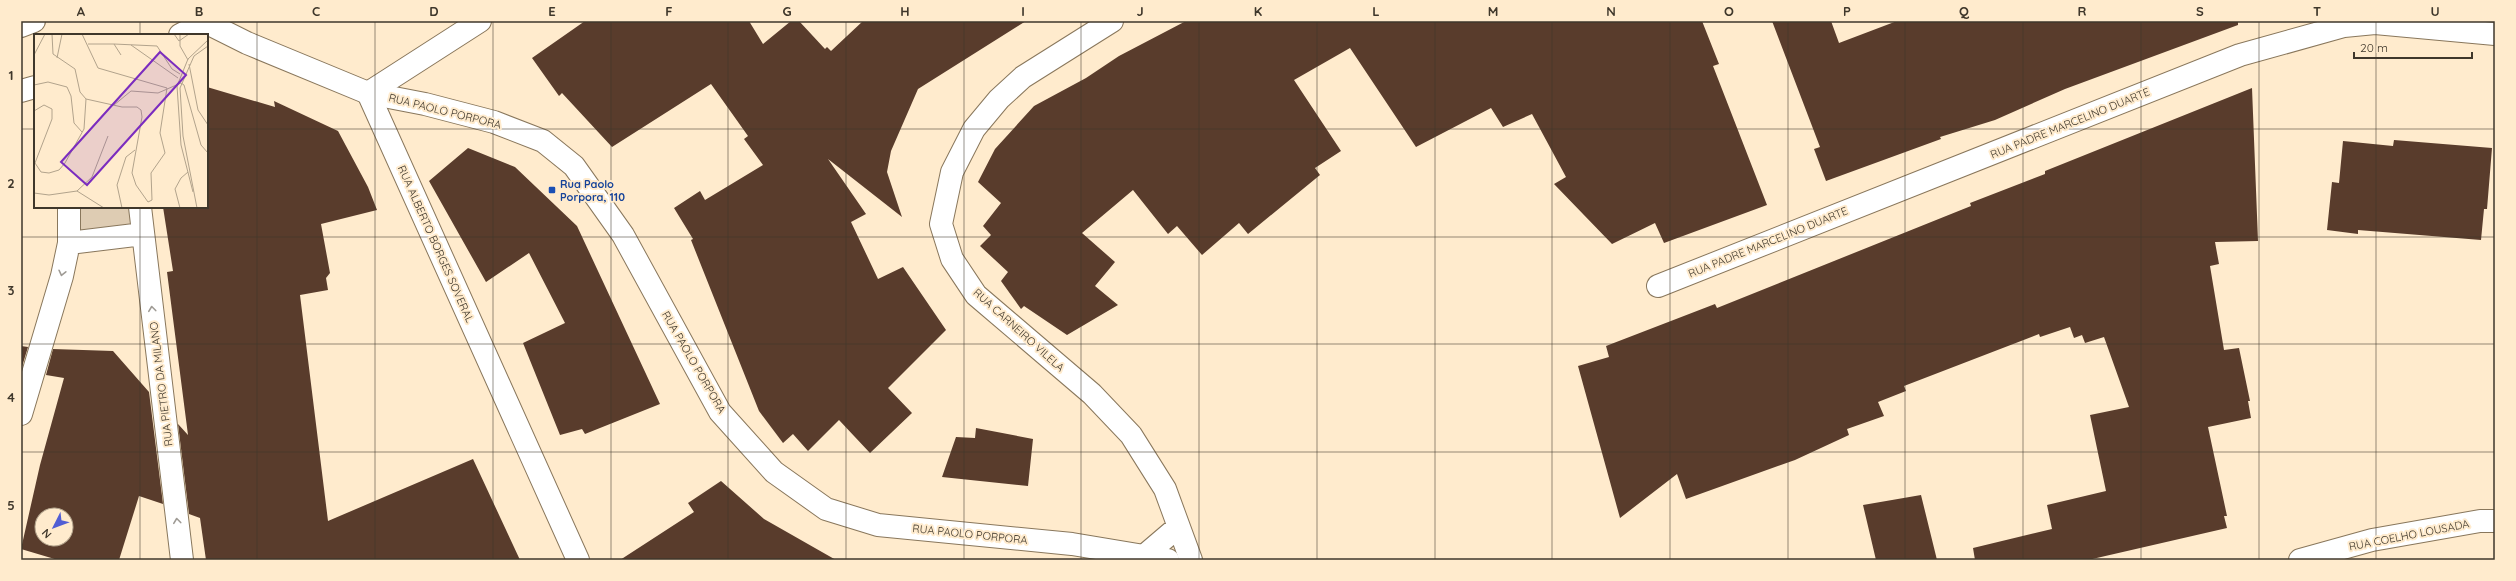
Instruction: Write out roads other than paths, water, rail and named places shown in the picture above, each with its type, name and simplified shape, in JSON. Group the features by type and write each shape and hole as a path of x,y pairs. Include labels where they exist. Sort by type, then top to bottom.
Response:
{"street":[{"path":"21,26 34,21"},
{"path":"182,34 205,22 247,43 368,93 480,21"},
{"name":"RUA CARNEIRO VILELA","path":"1112,21 1023,77 994,105 974,129 952,172 941,224 952,260 976,295 1092,394 1131,435 1164,489 1191,560"},
{"name":"RUA PADRE MARCELINO DUARTE","path":"1658,286 2240,56 2344,26 2375,23 2495,34"},
{"path":"21,91 34,87"},
{"name":"RUA PAOLO PORPORA","path":"368,93 425,104 494,122 543,141 574,166 622,235 720,412 774,472 826,509 878,525 1072,544 1168,560"},
{"name":"RUA ALBERTO BORGES SOVERAL","path":"368,93 578,560"},
{"path":"21,414 62,276 69,243 69,208"},
{"name":"RUA PIETRO DA MILANO","path":"140,208 182,560"},
{"path":"69,243 143,234"},
{"name":"RUA COELHO LOUSADA","path":"2300,560 2372,540 2480,521 2495,521"},
{"path":"1144,556 1178,527"}],"place":[{"name":"Rua Paolo Porpora, 110","path":"552,190"}]}
